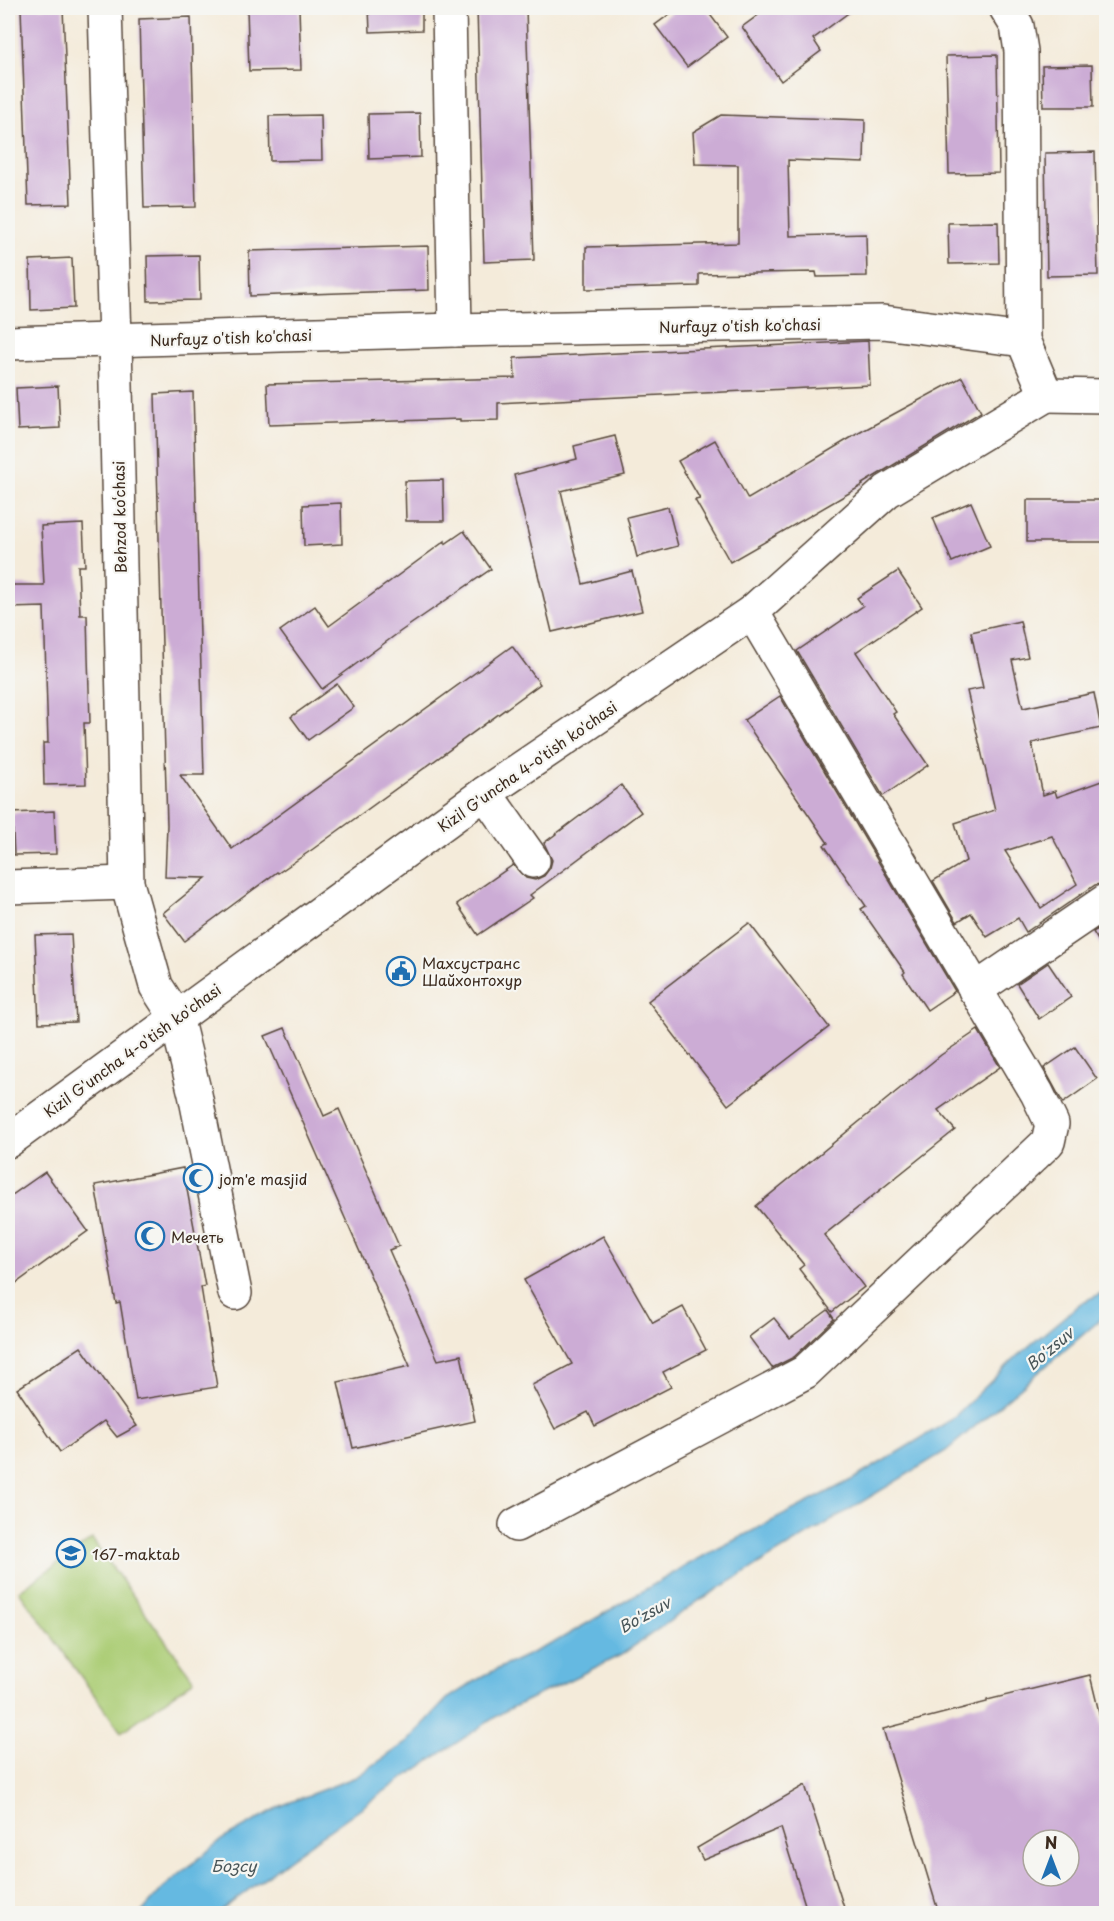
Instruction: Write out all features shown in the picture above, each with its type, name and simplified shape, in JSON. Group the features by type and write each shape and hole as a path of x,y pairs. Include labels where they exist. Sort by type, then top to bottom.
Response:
{"street":[{"name":"Behzod ko‘chasi","path":"105,8 127,883 156,986 176,1017 195,1094 235,1293"},
{"path":"449,8 454,330"},
{"path":"1006,8 1017,26 1021,51 1023,340 1046,395 1107,396"},
{"name":"Nurfayz o'tish ko'chasi","path":"8,343 454,330 883,322 1023,340"},
{"name":"Kizil G'uncha 4-o'tish ko'chasi","path":"8,1141 485,793 752,612 888,491 1046,395"},
{"path":"516,1524 806,1372 1048,1142 1052,1124 1037,1093 752,612"},
{"path":"485,793 533,861"},
{"path":"8,887 127,883"},
{"path":"975,990 1107,901"}],"green space":[{"path":"92,1539 194,1680 121,1732 19,1591"}],"water":[{"name":"Бозсу","path":"1106,1291 1106,1315 946,1451 700,1600 621,1655 503,1712 389,1788 218,1913 141,1913 163,1888 221,1840 283,1805 356,1777 407,1742 447,1699 485,1675 555,1642 696,1560 855,1478 951,1420 1017,1356 1081,1303"}],"building":[{"path":"21,8 63,8 71,204 28,205"},
{"path":"247,8 299,8 301,70 249,71"},
{"path":"369,8 422,8 422,30 370,32"},
{"path":"477,8 526,8 534,260 484,262"},
{"path":"678,8 705,8 727,37 687,67 655,25"},
{"path":"768,8 855,8 813,39 821,51 781,81 742,27"},
{"path":"191,17 196,207 144,208 139,19"},
{"path":"997,55 999,173 949,174 946,56"},
{"path":"1092,65 1093,107 1043,107 1042,66"},
{"path":"420,113 421,157 369,159 368,114"},
{"path":"321,115 322,160 270,161 269,116"},
{"path":"721,115 865,120 864,163 788,160 790,236 866,234 867,276 817,277 816,272 699,274 699,286 586,289 586,247 738,243 738,165 695,164 693,132"},
{"path":"1095,152 1098,275 1047,276 1045,153"},
{"path":"998,222 999,263 949,264 948,223"},
{"path":"428,246 429,290 250,296 249,251"},
{"path":"199,255 200,300 148,301 147,256"},
{"path":"72,258 74,308 31,310 30,260"},
{"path":"868,341 870,385 498,403 498,420 460,421 460,419 269,425 267,384 515,378 514,358"},
{"path":"962,377 981,412 863,485 730,562 695,500 700,499 678,461 715,440 748,499 857,434"},
{"path":"58,386 60,428 18,430 16,388"},
{"path":"193,392 204,775 180,775 232,849 512,646 540,684 184,941 163,913 206,878 165,877 167,825 155,394"},
{"path":"615,436 625,475 561,491 583,584 632,571 642,611 552,632 514,475 577,459 574,446"},
{"path":"443,480 444,521 406,521 405,481"},
{"path":"1027,500 1107,500 1107,542 1027,542"},
{"path":"971,502 990,546 952,562 933,518"},
{"path":"341,503 342,544 304,546 303,505"},
{"path":"668,507 678,546 637,557 627,517"},
{"path":"83,524 85,566 78,566 80,615 87,615 90,723 84,723 86,784 44,785 43,743 48,743 44,607 8,608 8,585 44,585 41,526"},
{"path":"464,531 491,569 322,689 280,631 315,606 329,626 445,541 445,544"},
{"path":"898,571 922,607 856,652 896,712 893,714 928,765 883,796 797,651 863,606 857,598"},
{"path":"1020,621 1028,657 1012,660 1023,708 1094,693 1101,728 1032,743 1043,795 1055,791 1057,797 1107,779 1107,883 1095,885 1026,932 1018,918 987,937 971,913 957,922 933,881 966,861 955,823 995,810 967,691 983,688 971,632","holes":["1052,836 1077,884 1041,908 1005,851"]},
{"path":"337,684 354,707 308,740 291,717"},
{"path":"780,696 955,991 927,1010 903,974 905,972 861,909 866,906 824,845 828,843 744,720"},
{"path":"621,785 641,812 530,895 533,898 478,935 457,904 513,865 526,878 535,880 544,876 552,860 544,843"},
{"path":"54,811 56,854 14,855 12,813"},
{"path":"749,923 829,1027 728,1105 648,1001"},
{"path":"1107,923 1107,955 1093,932"},
{"path":"71,934 76,1022 39,1023 35,935"},
{"path":"1048,963 1071,997 1039,1019 1017,984"},
{"path":"285,1028 324,1116 339,1109 399,1246 389,1250 438,1360 461,1355 475,1421 353,1448 338,1382 410,1366 265,1036"},
{"path":"978,1030 1000,1067 938,1110 955,1130 824,1235 864,1287 832,1312 799,1269 804,1265 756,1206 941,1055"},
{"path":"1075,1047 1097,1079 1063,1103 1044,1068"},
{"path":"183,1168 205,1286 201,1287 217,1387 136,1400 120,1302 116,1303 95,1185"},
{"path":"45,1172 88,1231 8,1289 8,1198"},
{"path":"603,1236 653,1323 683,1307 706,1350 663,1372 671,1387 595,1426 588,1412 555,1429 532,1385 572,1364 524,1280"},
{"path":"828,1310 834,1319 794,1357 772,1368 749,1337 774,1318 790,1338"},
{"path":"81,1347 137,1426 117,1437 104,1421 60,1452 17,1389"},
{"path":"1090,1675 1107,1745 1107,1914 939,1914 883,1729 987,1702 987,1700"},
{"path":"805,1785 846,1914 808,1914 781,1828 703,1860 697,1848"}],"place":[{"name":"Махсустранс Шайхонтохур","path":"401,971"},
{"name":"jom'e masjid","path":"198,1178"},
{"name":"Мечеть","path":"150,1236"},
{"name":"167-maktab","path":"71,1553"}],"water label":[{"name":"Bo'zsuv","path":"1049,1348"},
{"name":"Bo'zsuv","path":"644,1614"}]}
